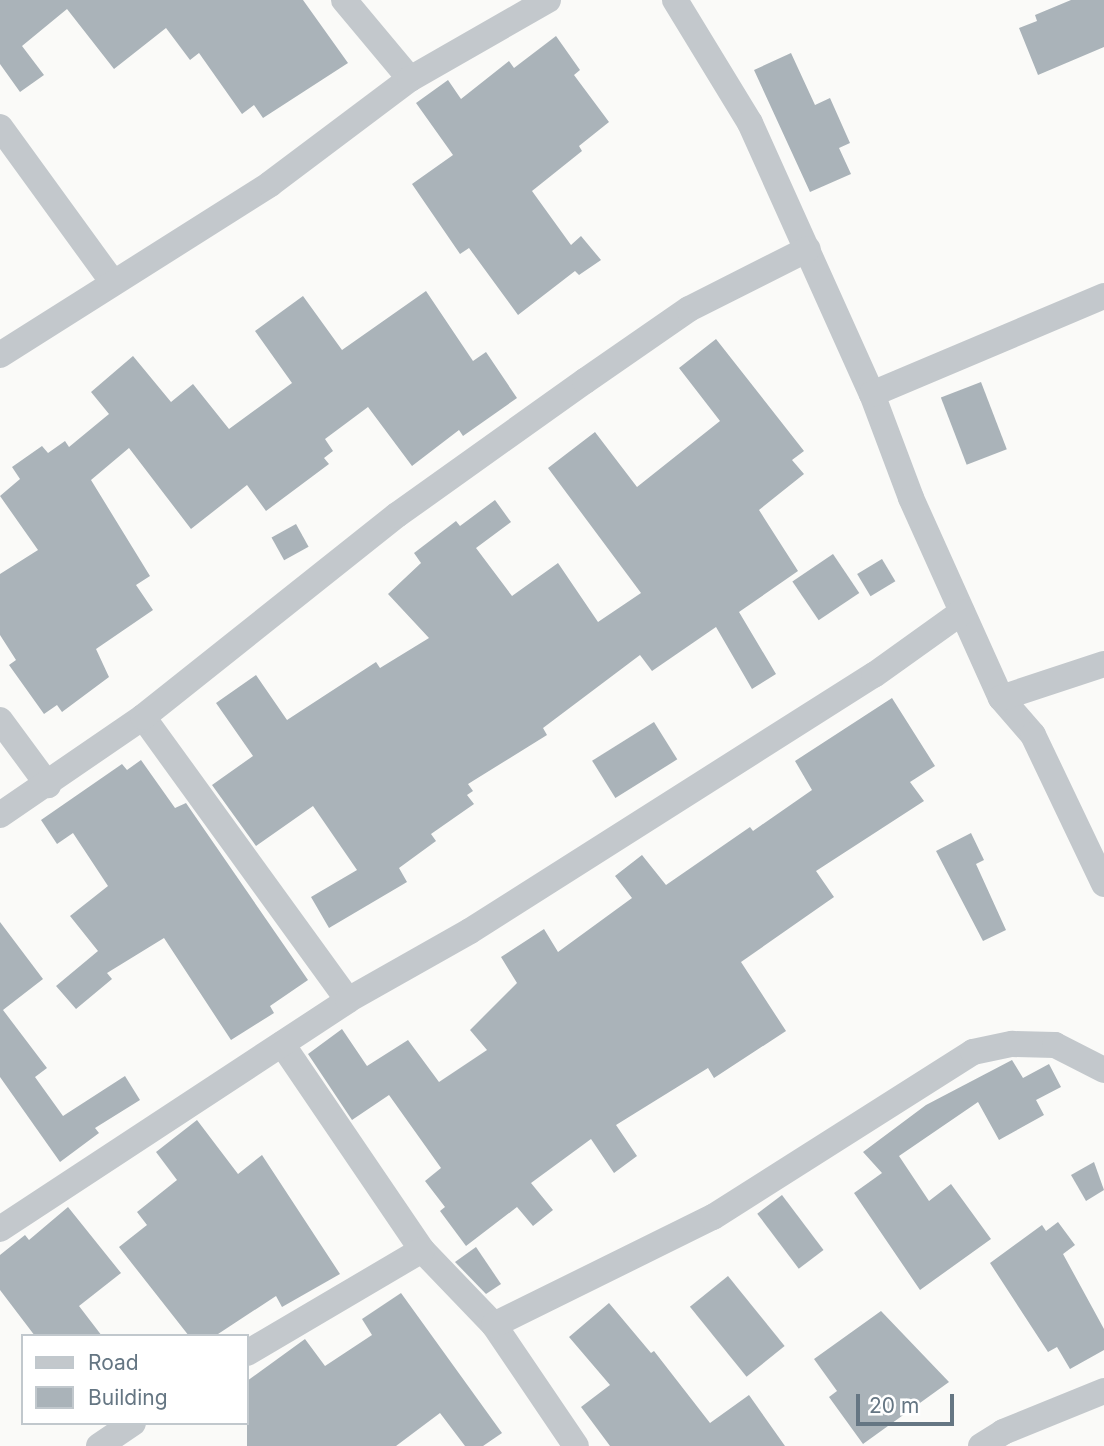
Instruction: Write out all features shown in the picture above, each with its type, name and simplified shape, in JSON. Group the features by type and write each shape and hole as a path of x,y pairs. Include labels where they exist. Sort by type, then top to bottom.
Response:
{"street":[{"path":"344,0 410,79"},
{"path":"0,355 112,281 270,184 410,79 548,0"},
{"path":"675,0 750,123 872,394 911,499 1001,698 1033,735 1104,884"},
{"path":"0,127 112,281"},
{"path":"0,815 48,785 143,717 397,514 585,381 689,309 808,249"},
{"path":"872,394 1104,296"},
{"path":"0,1229 348,1000 470,931 863,683 962,612"},
{"path":"1001,698 1104,664"},
{"path":"143,717 348,1000"},
{"path":"0,720 48,785"},
{"path":"282,1044 422,1250 494,1325 576,1446"},
{"path":"494,1325 713,1217 973,1052 1013,1044 1055,1045 1104,1070"},
{"path":"248,1352 422,1250"},
{"path":"982,1446 1003,1432 1104,1391"},
{"path":"99,1446 130,1425"}],"building":[{"path":"0,0 303,0 348,63 263,118 254,105 242,114 199,53 190,60 166,28 114,69 67,9 22,46 44,75 20,92 0,64"},
{"path":"1071,0 1104,0 1104,47 1038,75 1019,28 1037,21 1035,15"},
{"path":"556,36 580,70 574,75 609,122 579,146 582,151 532,191 571,245 581,236 601,260 579,275 575,271 518,315 469,248 460,254 412,184 453,155 416,103 448,80 461,99 509,61 514,68"},
{"path":"791,53 815,105 830,98 850,143 839,148 851,174 810,192 754,70"},
{"path":"426,291 473,361 486,352 517,398 463,436 459,430 412,466 368,407 325,439 333,451 324,458 329,464 266,511 247,485 191,529 129,448 91,480 150,576 136,585 153,610 96,649 109,677 62,712 57,705 44,714 9,665 16,660 0,635 0,574 38,550 0,496 20,479 12,467 42,446 48,453 65,441 69,447 109,414 91,392 133,356 171,402 193,384 229,429 292,383 255,331 303,296 342,350"},
{"path":"716,339 804,451 792,460 804,474 759,510 798,571 739,612 776,674 752,689 716,627 652,671 640,655 543,728 547,735 468,784 473,791 467,795 474,804 431,834 436,841 399,868 407,882 329,928 311,897 357,870 313,806 256,846 212,785 253,756 216,703 256,675 287,720 376,662 380,668 429,638 388,594 421,563 414,553 456,521 460,526 495,500 511,522 476,548 512,596 558,563 598,622 641,593 548,468 595,432 637,487 720,421 679,368"},
{"path":"981,382 1007,449 967,465 941,397"},
{"path":"296,524 309,547 284,560 272,538"},
{"path":"833,554 859,593 819,620 792,581"},
{"path":"882,559 895,581 871,596 857,574"},
{"path":"892,698 935,766 910,782 924,801 816,871 834,897 741,962 786,1031 714,1078 708,1068 616,1125 637,1156 614,1173 591,1139 531,1183 553,1210 533,1226 517,1207 466,1246 440,1211 445,1207 425,1181 441,1168 389,1095 352,1120 308,1054 342,1029 367,1066 408,1040 439,1082 487,1050 470,1030 517,983 501,957 544,929 558,952 632,898 615,876 642,855 666,885 750,827 753,831 812,790 795,761"},
{"path":"654,722 677,759 615,798 592,761"},
{"path":"141,760 175,808 186,803 308,980 270,1006 274,1013 231,1040 164,938 107,973 112,979 76,1009 56,986 98,951 70,916 108,886 73,833 57,844 41,820 122,764 127,770"},
{"path":"971,833 984,860 976,864 1006,930 983,941 936,851"},
{"path":"0,922 43,979 3,1010 47,1068 35,1077 63,1116 125,1076 140,1100 95,1128 99,1133 60,1162 0,1077"},
{"path":"1012,1060 1023,1078 1049,1064 1061,1087 1036,1100 1044,1115 999,1140 978,1102 899,1156 929,1201 951,1184 991,1239 920,1290 854,1193 882,1173 863,1152 926,1105"},
{"path":"197,1120 238,1174 262,1155 340,1274 282,1307 276,1296 218,1334 187,1334 119,1247 147,1225 137,1212 177,1180 156,1152"},
{"path":"1094,1162 1104,1190 1086,1201 1071,1175"},
{"path":"782,1195 824,1250 799,1269 757,1214"},
{"path":"68,1207 121,1273 79,1306 100,1334 33,1334 0,1290 0,1255 25,1235 29,1240"},
{"path":"1058,1222 1075,1245 1063,1254 1104,1329 1104,1350 1070,1369 1057,1347 1048,1352 990,1263 1042,1225 1046,1231"},
{"path":"476,1247 501,1284 486,1294 455,1262"},
{"path":"728,1276 785,1346 747,1377 690,1307"},
{"path":"401,1293 502,1433 483,1446 465,1446 440,1413 396,1446 247,1446 248,1380 305,1339 325,1366 372,1335 362,1319"},
{"path":"609,1303 651,1353 654,1351 710,1423 749,1395 785,1446 610,1446 581,1407 610,1385 569,1337"},
{"path":"881,1311 949,1382 863,1444 829,1397 837,1391 814,1359"}]}
